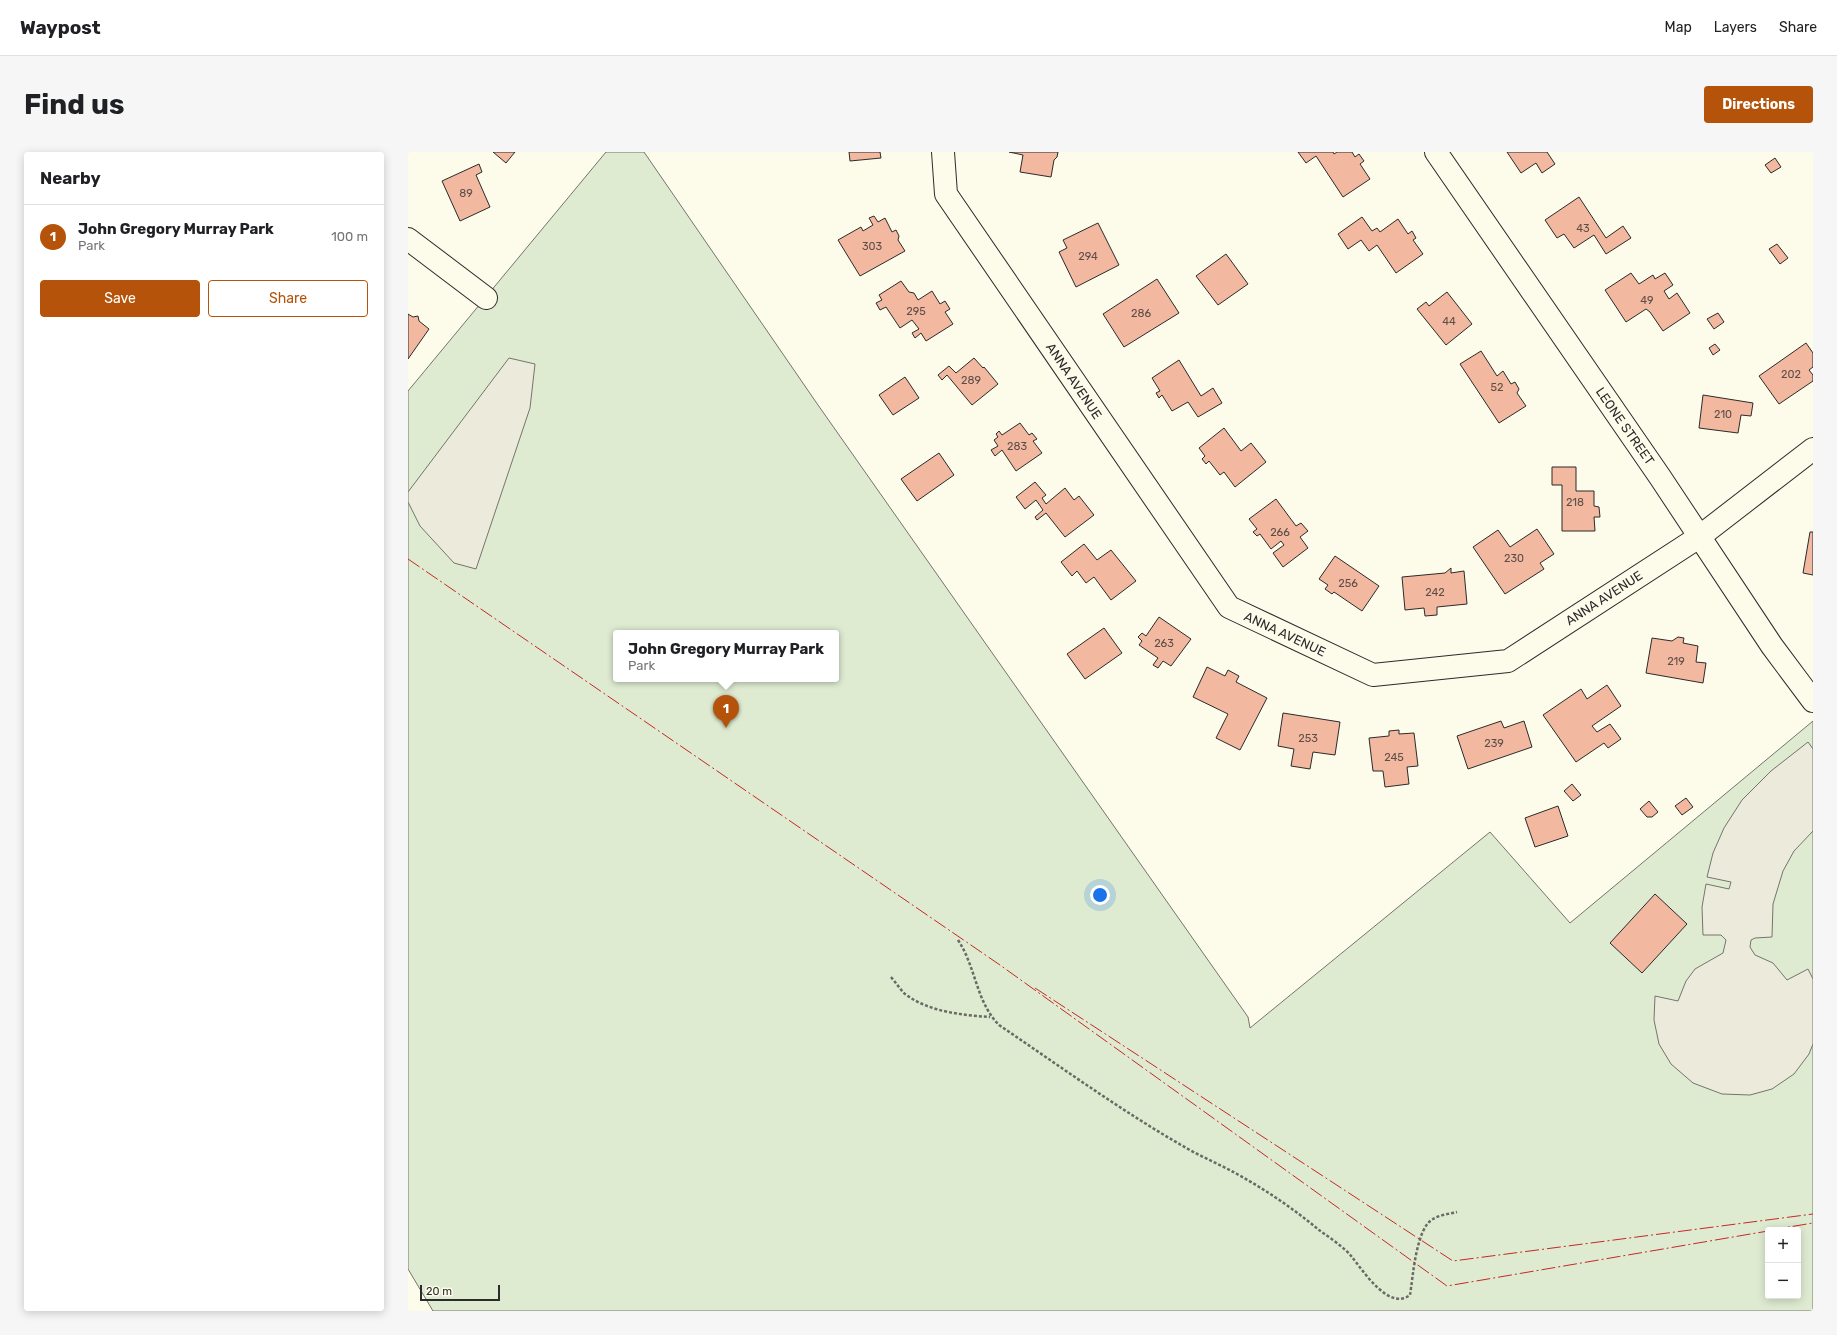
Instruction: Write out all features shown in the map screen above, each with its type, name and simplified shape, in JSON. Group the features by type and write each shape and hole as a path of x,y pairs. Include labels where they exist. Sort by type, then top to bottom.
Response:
{"street":[{"name":"ANNA AVENUE","path":"943,152 946,194 1229,607 1373,675 1508,661 1699,537 1813,449"},
{"name":"LEONE STREET","path":"1436,152 1660,477 1772,646 1813,701"},
{"path":"408,239 486,298"}],"path":[{"path":"958,940 967,953 982,998 991,1016 999,1025 1100,1094 1189,1150 1238,1174 1303,1216 1351,1256 1376,1292"},
{"path":"891,978 904,992 918,1002 961,1015 991,1016"},
{"path":"1406,1302 1410,1295 1421,1235 1425,1226 1433,1219 1457,1212"}],"green space":[{"path":"606,152 644,152 818,405 1248,1017 1250,1028 1490,832 1570,923 1813,721 1813,1311 433,1311 408,1269 408,391"}],"shaded area":[{"path":"509,358 535,364 530,408 476,569 454,563 420,526 408,502 408,492"},
{"path":"1808,742 1813,749 1813,831 1794,851 1783,871 1773,904 1772,937 1755,938 1751,940 1750,947 1755,955 1773,963 1787,980 1808,969 1813,979 1813,1044 1809,1054 1794,1074 1772,1089 1750,1095 1722,1094 1693,1083 1671,1064 1659,1044 1654,1020 1655,996 1678,1001 1686,981 1695,969 1723,953 1726,940 1721,935 1703,935 1702,907 1706,884 1729,889 1731,882 1707,877 1713,853 1724,828 1742,800 1771,771"}],"building":[{"path":"493,152 515,152 506,163"},
{"path":"849,152 880,152 881,158 850,161"},
{"path":"1009,152 1058,152 1057,157 1054,160 1051,177 1020,172 1023,155"},
{"path":"1298,152 1333,152 1334,154 1337,152 1352,152 1355,157 1359,154 1364,161 1360,164 1370,179 1343,197 1316,156 1306,163"},
{"path":"1507,152 1547,152 1555,164 1542,173 1536,163 1521,173"},
{"path":"1775,158 1781,167 1771,173 1765,165"},
{"path":"479,164 482,172 476,175 490,207 460,221 442,181"},
{"path":"1579,197 1606,238 1623,226 1631,238 1606,254 1594,235 1574,248 1564,234 1557,238 1545,220"},
{"path":"874,216 878,222 885,218 892,232 896,230 899,236 898,240 905,251 860,276 838,240 861,227 863,231 873,225 869,218"},
{"path":"1362,217 1372,231 1377,228 1380,232 1398,219 1408,234 1412,231 1416,238 1413,240 1423,254 1396,273 1377,245 1369,251 1361,240 1348,249 1338,234"},
{"path":"1098,223 1119,265 1076,287 1059,252 1067,248 1063,240"},
{"path":"1777,244 1788,258 1780,264 1769,249"},
{"path":"1226,254 1248,284 1218,305 1196,276"},
{"path":"1631,273 1639,284 1653,275 1655,279 1665,273 1673,285 1664,291 1669,299 1677,293 1690,313 1663,331 1650,312 1646,309 1626,322 1605,290"},
{"path":"1157,279 1179,313 1124,347 1103,314"},
{"path":"901,281 909,292 914,293 918,300 932,291 940,304 945,301 950,309 945,312 953,324 926,341 921,333 915,338 912,333 919,329 912,320 900,328 886,307 880,310 876,303 882,300 879,295"},
{"path":"1447,292 1472,324 1446,345 1417,309 1426,302 1429,306"},
{"path":"1718,313 1724,322 1714,329 1707,319"},
{"path":"408,314 413,317 418,316 419,321 429,329 408,359"},
{"path":"1806,343 1813,353 1813,367 1809,370 1813,375 1813,381 1779,404 1759,376"},
{"path":"1715,344 1720,350 1713,355 1709,348"},
{"path":"1481,351 1497,376 1503,371 1511,384 1515,382 1519,389 1517,393 1526,406 1499,423 1460,364"},
{"path":"974,358 983,368 984,367 998,384 972,405 947,375 942,380 938,375 949,366 956,373"},
{"path":"1179,360 1201,396 1213,388 1222,403 1198,417 1188,402 1172,411 1162,395 1159,398 1156,393 1160,391 1152,378"},
{"path":"905,377 919,398 893,415 879,395"},
{"path":"1703,395 1753,403 1751,416 1741,415 1738,433 1699,428"},
{"path":"1020,423 1029,435 1032,433 1037,439 1033,441 1042,453 1016,471 1002,450 995,456 991,450 998,446 994,440 998,437 996,434 999,431 1002,435"},
{"path":"1224,428 1241,451 1251,443 1266,462 1235,487 1224,472 1220,475 1209,461 1206,464 1202,459 1205,456 1199,448"},
{"path":"939,453 954,475 917,501 901,479"},
{"path":"1552,467 1576,467 1576,491 1594,491 1594,506 1599,507 1600,517 1594,517 1595,531 1562,531 1562,485 1552,485"},
{"path":"1035,482 1046,495 1042,498 1046,504 1065,488 1074,500 1079,496 1094,515 1065,537 1046,513 1037,520 1035,517 1043,510 1036,500 1025,509 1016,497"},
{"path":"1276,499 1296,526 1301,523 1308,531 1300,537 1308,548 1283,567 1273,553 1284,545 1281,541 1271,549 1260,534 1257,536 1253,532 1257,529 1249,519"},
{"path":"1537,529 1554,554 1540,563 1544,569 1505,594 1473,547 1498,530 1510,547"},
{"path":"1810,532 1813,532 1813,575 1803,573"},
{"path":"1084,544 1097,560 1111,550 1136,581 1111,600 1094,577 1086,583 1077,571 1072,576 1061,562"},
{"path":"1335,556 1379,586 1362,611 1334,592 1332,594 1325,589 1328,585 1319,579"},
{"path":"1451,568 1451,573 1464,571 1467,604 1437,607 1437,615 1425,616 1424,608 1405,610 1402,577 1445,573"},
{"path":"1159,617 1191,639 1171,666 1163,661 1158,668 1153,665 1158,658 1139,645 1142,641 1138,637 1142,633 1146,636"},
{"path":"1104,628 1122,653 1085,679 1067,654"},
{"path":"1678,637 1684,638 1683,643 1698,646 1696,662 1706,663 1703,683 1646,673 1652,638 1672,641"},
{"path":"1207,667 1225,676 1228,670 1239,676 1236,682 1267,698 1240,750 1216,738 1228,714 1193,697"},
{"path":"1607,685 1621,706 1592,726 1597,732 1610,724 1621,739 1608,748 1604,743 1576,762 1543,715 1581,689 1587,699"},
{"path":"1283,713 1340,722 1335,755 1313,752 1310,769 1291,766 1294,749 1278,746"},
{"path":"1501,721 1504,728 1524,721 1532,747 1468,769 1457,736"},
{"path":"1399,730 1399,734 1414,733 1418,766 1407,767 1409,784 1385,787 1383,771 1373,771 1369,738 1389,736 1389,731"},
{"path":"1572,784 1581,795 1573,801 1564,791"},
{"path":"1686,798 1693,807 1682,815 1675,806"},
{"path":"1649,801 1658,812 1652,817 1647,817 1640,809"},
{"path":"1558,806 1568,836 1535,847 1525,818"},
{"path":"1655,894 1687,924 1642,973 1610,943"}],"power":[{"path":"408,559 1000,965 1447,1286 1765,1232"},
{"path":"1035,988 1453,1261 1813,1214"},
{"path":"1789,1227 1813,1223"}],"place":[{"name":"John Gregory Murray Park","path":"726,728"}]}
